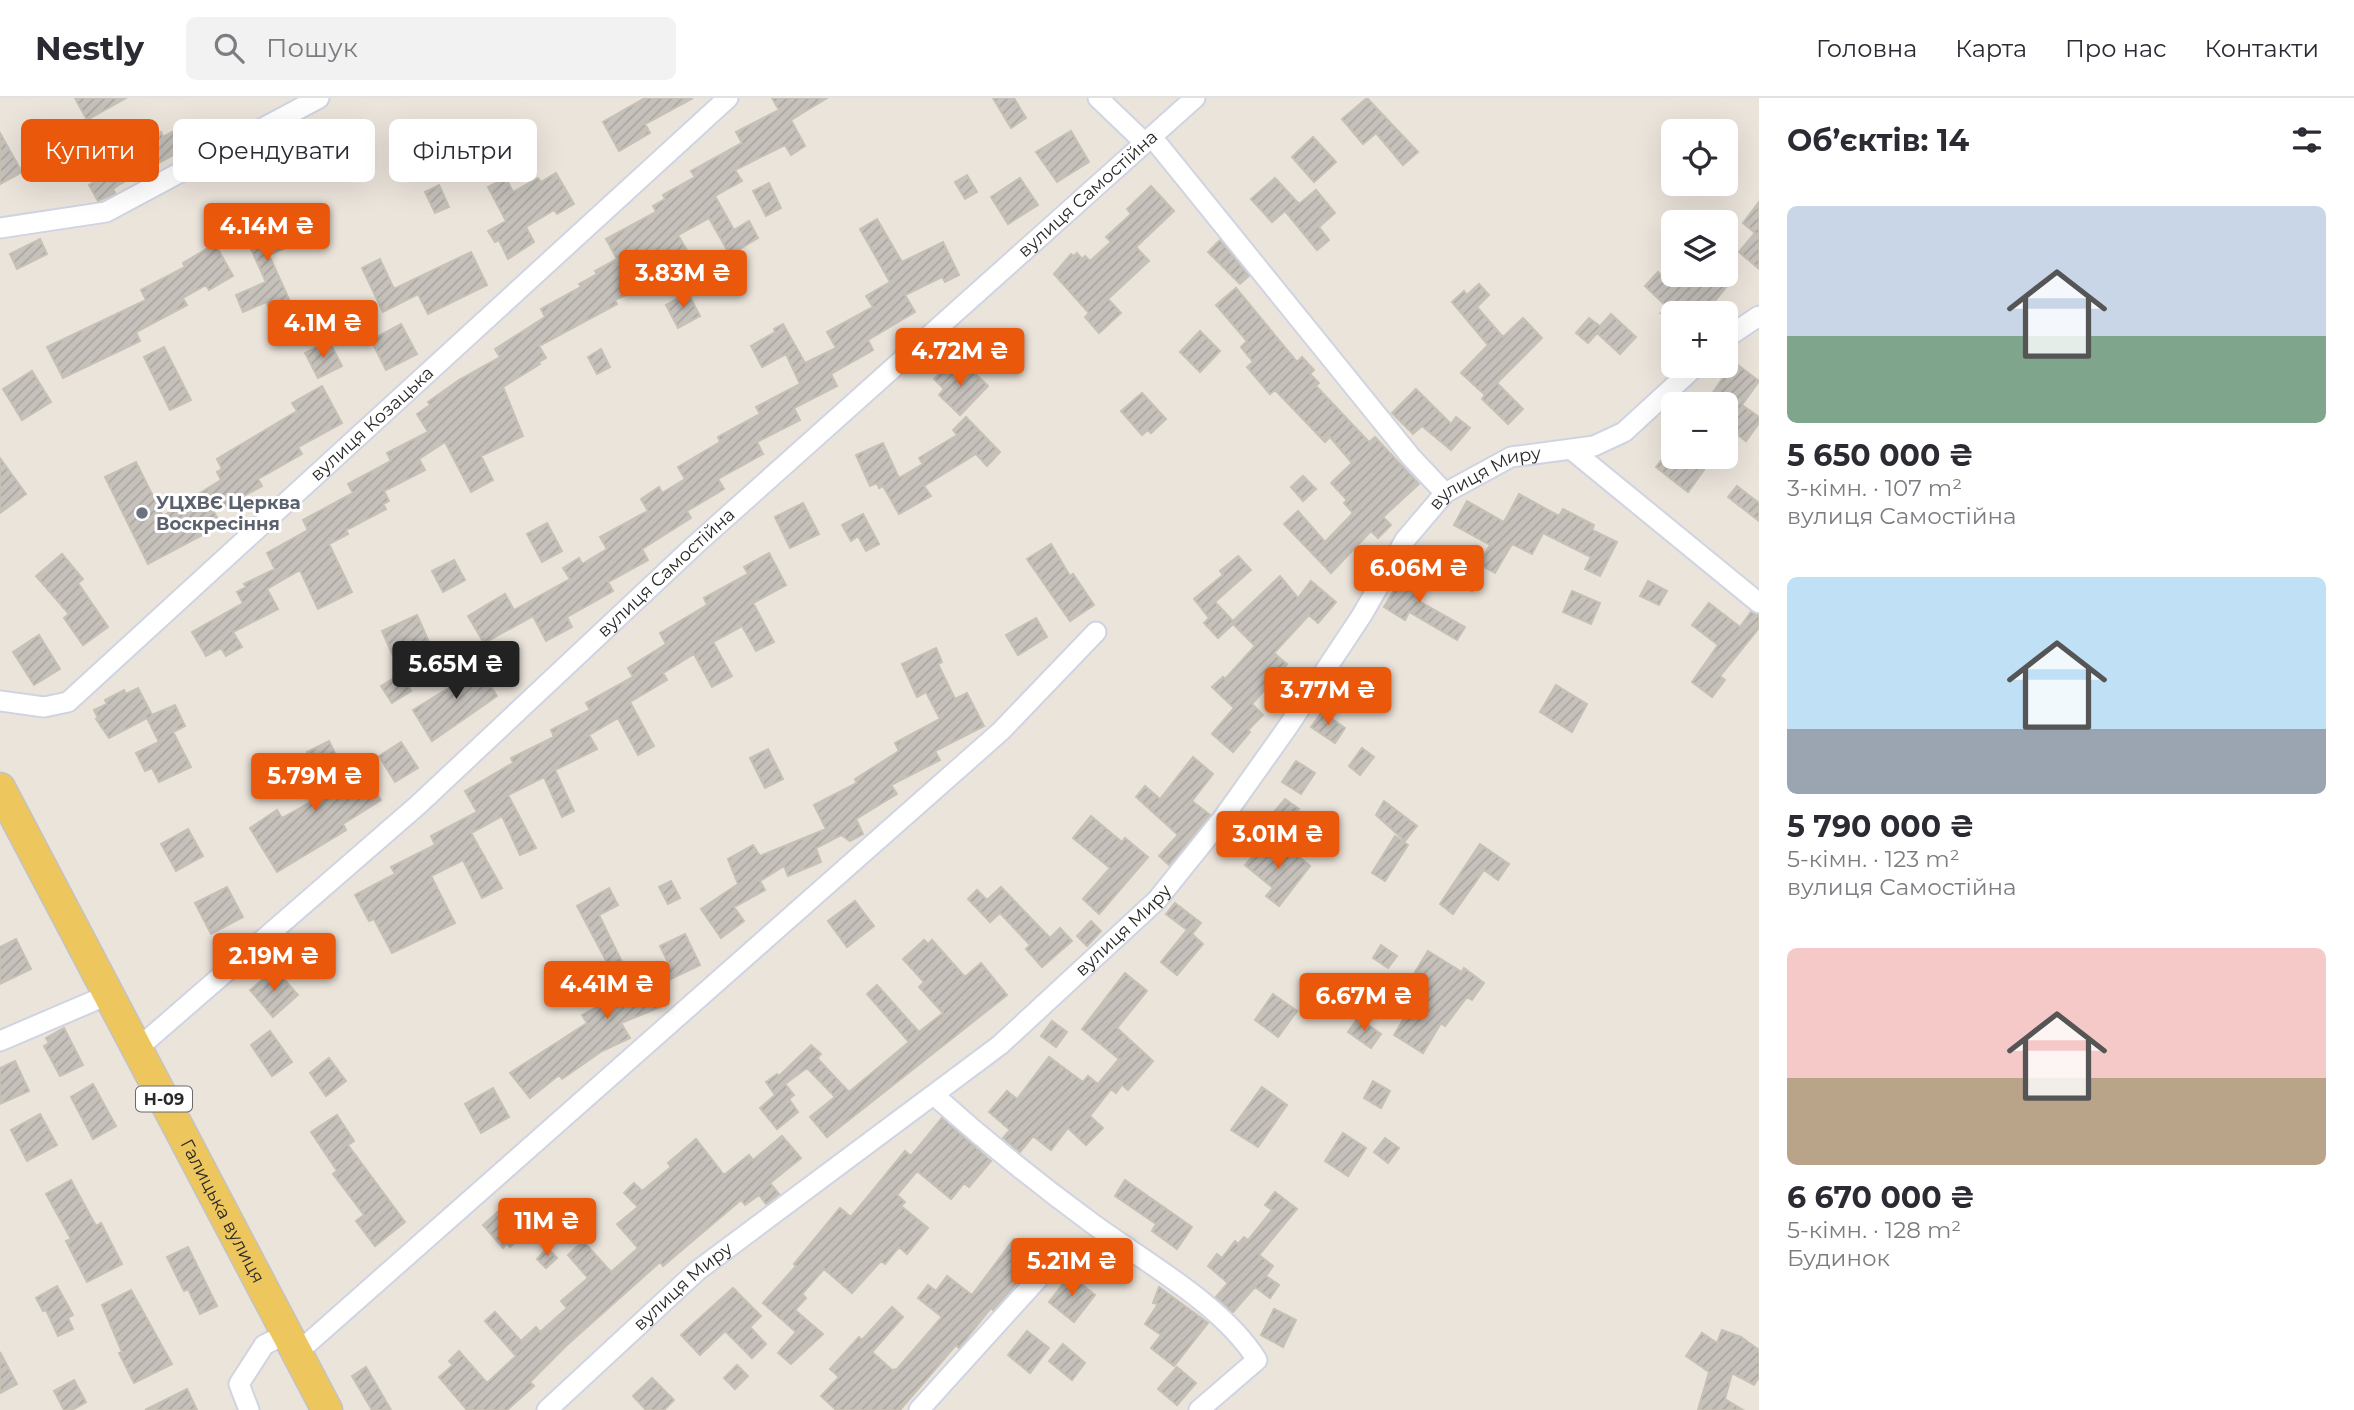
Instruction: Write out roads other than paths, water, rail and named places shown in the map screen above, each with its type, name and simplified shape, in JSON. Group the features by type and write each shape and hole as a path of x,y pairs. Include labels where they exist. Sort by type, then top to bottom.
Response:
{"main road":[{"name":"Галицька вулиця","path":"0,788 327,1410"}],"street":[{"path":"0,228 106,212 319,98"},
{"name":"вулиця Козацька","path":"0,701 44,707 68,702 729,98"},
{"path":"1098,98 1149,140 1411,457 1445,493"},
{"name":"вулиця Самостійна","path":"137,1049 418,805 694,546 1195,98"},
{"path":"1738,330 1759,316"},
{"name":"вулиця Миру","path":"547,1410 697,1271 1000,1045 1157,900 1223,818 1287,728 1363,615 1405,540 1445,493 1511,457 1594,446 1624,432 1683,378"},
{"path":"1572,450 1759,603"},
{"path":"249,1410 239,1384 264,1346 292,1344 1001,731 1096,632"},
{"path":"0,1041 110,994"},
{"path":"934,1095 998,1152 1195,1298 1246,1342 1257,1360 1199,1410"},
{"path":"919,1410 1044,1272"}],"place":[{"name":"УЦХВЄ Церква Воскресіння","path":"142,513"}]}
